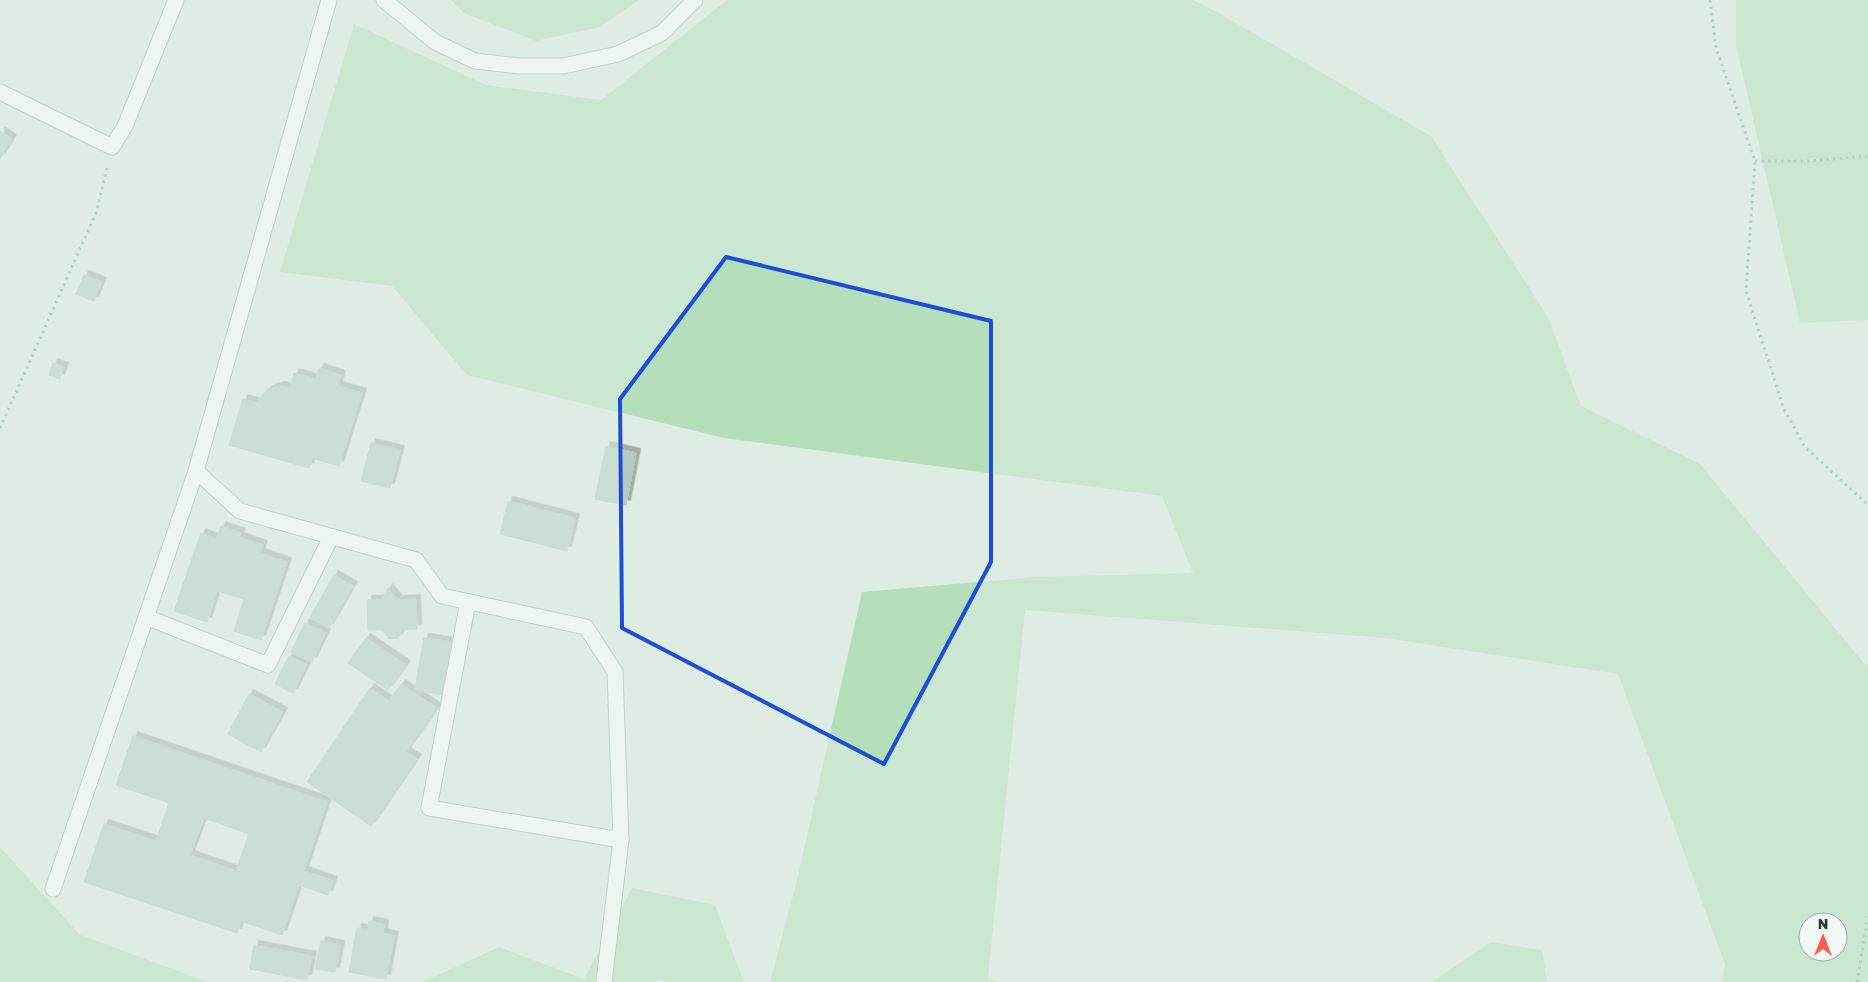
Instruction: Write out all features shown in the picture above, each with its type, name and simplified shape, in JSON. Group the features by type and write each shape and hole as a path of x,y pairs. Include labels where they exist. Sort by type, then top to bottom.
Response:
{"street":[{"path":"0,92 112,147 125,126 176,0"},
{"path":"53,889 196,471 329,0"},
{"path":"384,0 404,18 443,46 475,61 519,66 563,66 618,54 662,33 695,0"},
{"path":"196,471 240,511 416,560 442,596 586,627 615,672 621,840 604,982"},
{"path":"146,617 268,665 331,537"},
{"path":"468,602 429,808 621,840"}],"path":[{"path":"1710,0 1716,48 1755,161 1746,291 1784,409 1805,447 1868,505"},
{"path":"0,428 96,213 112,147"},
{"path":"1755,161 1809,161 1868,156"},
{"path":"1856,982 1868,916"}],"highlighted area":[{"path":"726,257 991,321 991,562 884,764 622,628 620,399"}],"green space":[{"path":"451,0 639,0 600,27 536,41 464,13"},
{"path":"727,0 1193,0 1431,136 1548,317 1581,406 1700,464 1868,668 1868,982 1722,982 1725,964 1618,674 1385,638 1025,610 988,979 1001,982 770,982 797,880 862,592 1034,577 1193,573 1162,496 724,438 467,375 392,286 280,272 354,24 486,85 601,100"},
{"path":"1736,0 1868,0 1868,320 1800,323 1736,45"},
{"path":"0,847 80,935 208,982 0,982"},
{"path":"632,888 715,905 744,982 669,982 657,979 656,982 423,982 499,947 584,979"},
{"path":"1491,942 1542,950 1547,982 1432,982"}],"building":[{"path":"0,131 12,139 0,159"},
{"path":"84,275 102,282 94,301 76,294"},
{"path":"53,363 64,367 60,379 49,375"},
{"path":"319,368 341,375 338,386 362,393 339,466 312,458 309,468 229,445 243,399 257,403 262,395 270,389 280,386 290,388 294,373 316,379"},
{"path":"371,443 400,450 390,488 361,481"},
{"path":"606,446 636,453 626,505 595,499"},
{"path":"508,501 575,518 567,551 500,534"},
{"path":"221,526 241,533 239,537 263,545 260,553 287,562 261,640 234,631 244,599 217,591 207,622 174,611 201,533 216,539"},
{"path":"334,575 353,586 329,628 310,617"},
{"path":"388,588 398,600 416,599 417,629 403,629 398,638 389,639 383,630 368,630 367,600 381,600"},
{"path":"305,623 326,633 312,662 291,652"},
{"path":"366,638 406,665 388,690 348,663"},
{"path":"424,638 453,642 444,695 415,690"},
{"path":"289,656 307,665 293,693 275,684"},
{"path":"401,684 437,708 406,752 417,759 371,826 307,782 370,688 389,701"},
{"path":"249,694 283,712 261,752 228,734"},
{"path":"133,736 327,802 304,871 333,881 328,895 299,885 282,935 241,921 237,933 84,882 104,824 156,841 169,803 116,785","holes":["204,818 249,834 236,871 190,855"]},
{"path":"369,921 384,924 383,933 394,936 386,979 349,972 357,928 367,930"},
{"path":"321,941 340,945 335,972 315,969"},
{"path":"254,945 312,956 307,980 250,969"}]}
